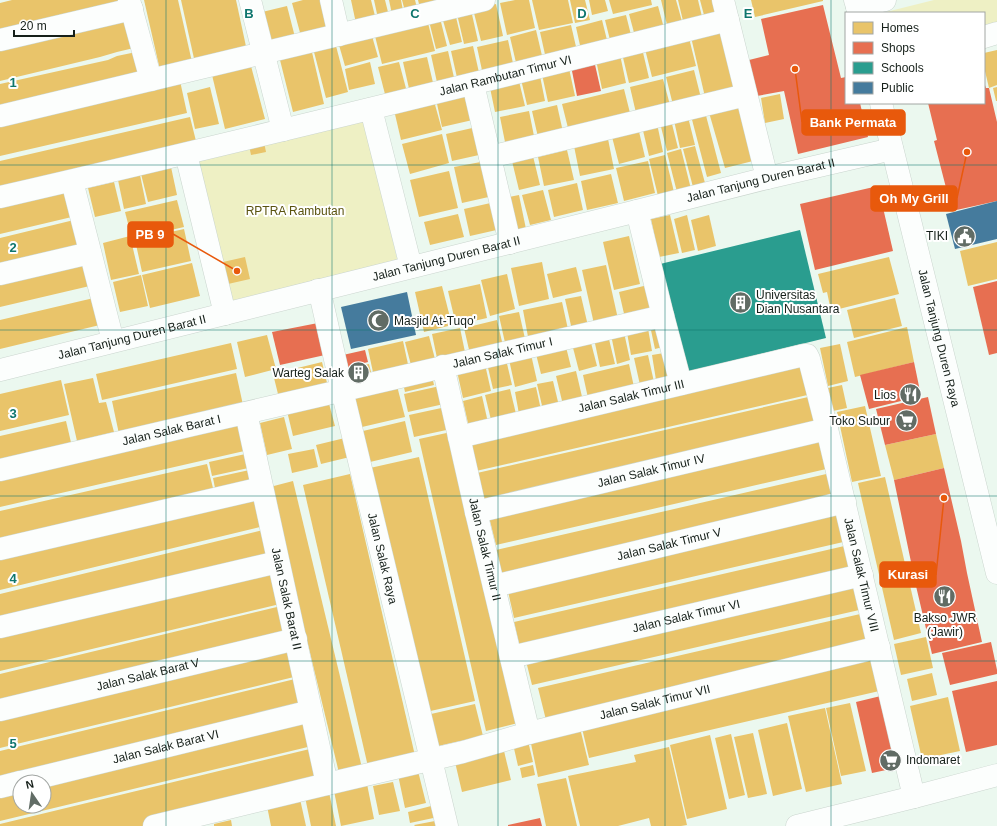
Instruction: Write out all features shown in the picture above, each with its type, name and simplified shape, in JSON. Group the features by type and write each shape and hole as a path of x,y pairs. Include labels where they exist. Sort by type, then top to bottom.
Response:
{"street":[{"path":"250,0 283,130"},
{"path":"330,0 339,35"},
{"path":"0,116 484,0"},
{"path":"857,7 885,0"},
{"path":"0,40 130,5 151,80"},
{"path":"725,10 767,178"},
{"name":"Jalan Rambutan Timur VI","path":"0,197 186,154 473,84 725,10"},
{"path":"985,37 997,33"},
{"path":"473,84 510,243"},
{"path":"490,156 746,95"},
{"name":"Jalan Tanjung Duren Raya","path":"881,104 997,573"},
{"path":"371,109 411,268"},
{"name":"Jalan Tanjung Duren Barat II","path":"0,370 767,178 892,149"},
{"path":"186,154 225,314"},
{"path":"72,181 113,341"},
{"path":"637,211 681,384"},
{"path":"0,274 90,253"},
{"name":"Jalan Salak Raya","path":"318,290 447,826"},
{"name":"Jalan Salak Timur I","path":"342,390 663,316"},
{"name":"Jalan Salak Timur III","path":"459,437 804,355"},
{"name":"Jalan Salak Timur VIII","path":"804,355 807,355 809,359 827,429 914,797"},
{"name":"Jalan Salak Timur II","path":"443,366 529,733"},
{"name":"Jalan Salak Barat I","path":"0,470 342,390"},
{"name":"Jalan Salak Barat II","path":"246,413 327,784"},
{"name":"Jalan Salak Timur IV","path":"476,512 827,429"},
{"path":"0,549 262,488"},
{"name":"Jalan Salak Timur V","path":"494,586 845,502"},
{"path":"0,627 278,562"},
{"name":"Jalan Salak Timur VI","path":"511,657 862,575"},
{"name":"Jalan Salak Barat V","path":"0,710 296,639"},
{"name":"Jalan Salak Timur VII","path":"154,826 431,760 529,733 879,647"},
{"name":"Jalan Salak Barat VI","path":"52,774 311,711"},
{"path":"797,826 997,775"},
{"name":"Jalan Salak Barat VI","path":"0,787 12,784"}],"green space":[{"path":"934,0 997,0 997,22 985,25 985,12 886,12"},
{"name":"RPTRA Rambutan","path":"364,118 398,263 226,303 192,158"}],"building: Homes":[{"path":"12,0 126,0 0,38 0,3"},
{"path":"144,0 178,0 192,62 160,70"},
{"path":"181,0 236,0 247,51 195,63"},
{"path":"303,0 327,0 335,32 302,40 292,3"},
{"path":"351,0 371,0 377,24 357,28"},
{"path":"374,0 385,0 390,20 379,23"},
{"path":"389,0 401,0 404,16 393,19"},
{"path":"402,0 415,0 418,12 406,15"},
{"path":"418,0 436,0 438,8 421,12"},
{"path":"515,0 529,0 535,28 507,35 500,3"},
{"path":"532,0 568,0 573,23 539,30"},
{"path":"570,0 585,0 590,20 575,23"},
{"path":"589,0 605,0 608,11 592,15"},
{"path":"609,0 651,0 652,5 613,14"},
{"path":"661,0 676,0 683,25 668,29"},
{"path":"678,0 698,0 703,21 684,25"},
{"path":"700,0 719,0 723,15 705,19"},
{"path":"751,0 823,0 823,1 755,17"},
{"path":"496,4 503,36 481,41 473,9"},
{"path":"287,6 296,41 266,48 258,13"},
{"path":"658,6 665,32 636,40 629,14"},
{"path":"471,10 478,41 464,44 457,14"},
{"path":"455,13 462,42 450,45 442,17"},
{"path":"131,14 138,47 0,81 0,45"},
{"path":"626,15 632,39 611,44 605,20"},
{"path":"440,18 447,46 436,49 429,21"},
{"path":"602,20 608,44 581,50 576,27"},
{"path":"428,23 435,51 382,64 375,36"},
{"path":"571,25 577,51 546,59 540,32"},
{"path":"727,29 741,88 705,97 691,37"},
{"path":"536,30 543,60 517,67 510,37"},
{"path":"688,34 696,66 652,77 644,45"},
{"path":"372,36 378,57 345,66 339,45"},
{"path":"508,40 514,68 483,75 477,47"},
{"path":"641,44 649,78 629,83 621,49"},
{"path":"336,46 348,92 326,98 314,52"},
{"path":"473,46 480,77 458,82 451,51"},
{"path":"311,48 324,104 293,112 279,56"},
{"path":"619,50 626,83 602,89 595,55"},
{"path":"997,50 997,85 989,88 985,71 985,53"},
{"path":"141,51 147,78 0,114 0,84 108,60 117,56"},
{"path":"448,51 455,82 438,87 431,55"},
{"path":"427,57 434,87 410,93 403,62"},
{"path":"370,62 375,84 349,90 345,69"},
{"path":"399,62 408,96 387,102 378,67"},
{"path":"568,64 575,96 548,102 541,70"},
{"path":"251,66 265,119 225,129 212,75"},
{"path":"694,70 701,98 673,105 666,77"},
{"path":"539,71 545,101 527,105 520,75"},
{"path":"518,77 525,106 495,112 489,83"},
{"path":"663,79 670,105 636,113 630,87"},
{"path":"180,81 187,113 0,156 0,122"},
{"path":"210,87 219,124 195,129 187,93"},
{"path":"997,87 997,101 996,101 993,88"},
{"path":"624,89 631,117 569,132 562,104"},
{"path":"471,91 477,119 442,127 436,99"},
{"path":"780,94 784,119 765,123 761,98"},
{"path":"434,101 442,130 401,140 394,110"},
{"path":"737,101 753,161 725,168 708,109"},
{"path":"557,105 563,132 538,137 532,111"},
{"path":"704,108 721,173 707,177 690,112"},
{"path":"529,111 535,141 506,147 500,117"},
{"path":"687,113 695,145 680,148 673,116"},
{"path":"670,116 678,148 667,151 659,119"},
{"path":"190,117 197,145 0,190 0,161"},
{"path":"656,119 663,152 649,156 641,122"},
{"path":"637,123 645,157 619,164 610,129"},
{"path":"481,126 488,153 452,161 446,134"},
{"path":"442,134 449,163 410,174 402,144"},
{"path":"607,134 614,169 580,176 573,141"},
{"path":"264,142 266,152 251,155 249,145"},
{"path":"695,146 705,183 693,187 683,149"},
{"path":"681,149 691,189 677,192 667,153"},
{"path":"567,150 574,180 544,186 538,157"},
{"path":"532,152 540,185 519,190 511,157"},
{"path":"665,155 674,192 658,196 649,159"},
{"path":"486,161 493,196 462,203 454,167"},
{"path":"648,161 655,193 624,201 616,168"},
{"path":"171,167 177,195 148,202 141,174"},
{"path":"449,171 458,208 419,217 410,180"},
{"path":"611,174 618,203 587,210 581,181"},
{"path":"140,175 146,204 124,209 118,180"},
{"path":"114,182 121,211 95,217 88,188"},
{"path":"577,183 583,210 554,217 548,190"},
{"path":"70,187 76,216 0,234 0,203"},
{"path":"543,190 551,220 530,225 522,195"},
{"path":"519,195 526,229 516,231 509,197"},
{"path":"177,200 184,227 132,239 125,212"},
{"path":"495,202 501,229 470,236 464,209"},
{"path":"458,214 464,237 430,245 424,222"},
{"path":"670,215 679,253 659,257 651,219"},
{"path":"687,215 695,250 682,253 674,219"},
{"path":"709,215 716,246 698,251 691,220"},
{"path":"74,220 81,247 0,266 0,238"},
{"path":"184,229 191,261 142,272 135,240"},
{"path":"130,236 139,274 111,280 103,243"},
{"path":"629,236 640,284 614,290 603,242"},
{"path":"997,242 997,279 968,286 960,251"},
{"path":"87,257 94,285 0,307 0,277"},
{"path":"245,257 250,279 228,284 223,262"},
{"path":"889,257 899,294 831,311 827,292 823,293 818,274"},
{"path":"542,262 549,299 519,306 511,268"},
{"path":"192,263 200,296 150,308 142,275"},
{"path":"606,265 618,319 594,324 582,270"},
{"path":"576,267 582,291 553,298 547,274"},
{"path":"507,274 515,309 490,316 481,280"},
{"path":"141,275 148,306 120,312 113,282"},
{"path":"480,284 487,318 456,325 448,291"},
{"path":"652,284 658,310 625,318 619,292"},
{"path":"442,286 452,325 424,332 415,292"},
{"path":"581,296 588,326 572,330 565,299"},
{"path":"98,297 104,324 0,349 0,320"},
{"path":"895,298 902,326 854,338 847,310"},
{"path":"562,302 569,334 529,342 523,310"},
{"path":"519,312 526,343 506,347 499,316"},
{"path":"661,319 667,346 655,349 649,321"},
{"path":"497,320 503,346 470,354 464,328"},
{"path":"647,323 652,351 631,355 626,327"},
{"path":"907,327 914,362 855,377 847,342"},
{"path":"460,328 466,357 438,363 432,334"},
{"path":"623,328 630,360 617,364 610,330"},
{"path":"607,331 615,364 600,367 593,334"},
{"path":"267,335 276,369 245,377 237,342"},
{"path":"589,335 597,366 579,371 571,340"},
{"path":"429,336 436,363 412,369 405,342"},
{"path":"403,341 409,369 374,377 368,349"},
{"path":"231,343 237,369 102,400 96,374"},
{"path":"565,343 571,367 541,374 535,350"},
{"path":"840,344 848,381 828,386 820,348"},
{"path":"530,350 537,381 515,387 508,355"},
{"path":"670,352 674,377 656,380 652,355"},
{"path":"505,355 512,385 493,389 486,359"},
{"path":"648,355 654,382 640,385 634,358"},
{"path":"808,359 816,393 476,471 468,437"},
{"path":"484,360 491,391 463,398 456,367"},
{"path":"322,362 328,387 279,398 273,374"},
{"name":"Warteg Salak","path":"369,364 372,376 348,382 346,369"},
{"path":"629,364 634,387 588,398 583,375"},
{"path":"576,371 583,401 563,405 556,376"},
{"path":"431,372 434,385 405,392 402,379"},
{"path":"236,373 243,405 119,434 112,401"},
{"path":"93,378 99,403 106,402 114,432 77,441 64,384"},
{"path":"61,380 69,415 0,431 0,394"},
{"path":"553,381 559,406 543,410 537,384"},
{"path":"396,382 405,417 362,427 353,392"},
{"path":"842,385 847,408 833,411 828,388"},
{"path":"440,386 444,404 408,412 404,394"},
{"path":"536,387 541,410 519,414 515,392"},
{"path":"510,389 517,418 492,424 485,395"},
{"path":"817,395 825,424 484,503 477,473"},
{"path":"482,396 489,427 470,432 463,401"},
{"path":"328,400 335,426 293,436 287,411"},
{"path":"865,406 881,476 852,482 837,412"},
{"path":"446,407 451,429 414,437 409,415"},
{"path":"246,417 253,449 0,507 0,473"},
{"path":"284,417 292,449 267,455 260,423"},
{"path":"66,421 73,451 0,468 0,436"},
{"path":"405,421 412,452 370,462 363,431"},
{"path":"451,432 518,723 486,731 419,439"},
{"path":"936,434 944,468 894,480 885,445"},
{"path":"828,436 835,467 496,545 488,513"},
{"path":"349,437 354,456 321,464 316,445"},
{"path":"314,449 318,467 292,473 288,454"},
{"path":"250,453 253,467 212,476 209,462"},
{"path":"419,457 475,701 426,712 370,468"},
{"path":"207,464 215,496 0,545 0,511"},
{"path":"254,469 257,483 216,493 213,478"},
{"path":"835,472 843,501 503,580 496,550"},
{"path":"350,474 416,760 369,771 303,485"},
{"path":"885,477 921,633 894,640 858,483"},
{"path":"293,481 363,772 340,777 270,487"},
{"path":"256,496 264,526 0,590 0,558"},
{"path":"845,509 852,540 514,618 507,587"},
{"path":"267,529 274,558 0,624 0,594"},
{"path":"853,544 860,573 521,652 514,622"},
{"path":"271,567 280,604 0,671 0,632"},
{"path":"862,583 868,608 532,685 526,661"},
{"path":"281,606 288,636 0,706 0,674"},
{"path":"869,612 877,643 546,720 538,688"},
{"path":"926,637 933,668 901,675 894,644"},
{"path":"290,644 298,676 0,748 0,715"},
{"path":"880,655 888,689 589,758 581,724"},
{"path":"932,673 937,695 912,701 907,679"},
{"path":"299,678 307,710 41,774 12,774 12,781 0,784 0,751"},
{"path":"948,697 960,751 922,759 910,706"},
{"path":"850,703 866,771 841,776 826,708"},
{"path":"475,704 483,736 438,746 431,714"},
{"path":"825,708 842,784 806,792 788,716"},
{"path":"309,717 316,745 52,808 52,779"},
{"path":"787,723 802,789 773,796 758,730"},
{"path":"580,728 589,765 538,777 530,739"},
{"path":"753,733 767,794 748,798 734,737"},
{"path":"731,734 745,795 729,799 715,738"},
{"path":"710,735 727,809 687,819 670,745"},
{"path":"528,741 533,762 518,766 513,744"},
{"path":"318,747 326,782 143,826 0,826 0,824 41,814 52,814 52,811"},
{"path":"669,747 687,825 651,826 649,818 618,826 580,826 568,776 636,762 634,755"},
{"path":"504,751 511,780 462,792 455,762"},
{"path":"533,765 535,775 522,778 520,768"},
{"path":"418,771 426,803 405,808 398,775"},
{"path":"566,778 577,826 546,826 537,784"},
{"path":"393,782 400,811 379,815 373,786"},
{"path":"367,784 374,819 341,826 334,791"},
{"path":"12,789 12,814 29,814 0,821 0,791"},
{"path":"329,792 336,826 311,826 305,797"},
{"path":"300,799 306,826 271,826 267,806"},
{"path":"435,805 438,817 410,823 408,812"},
{"path":"231,820 232,826 214,826 214,824"},
{"path":"435,821 436,826 414,825"}],"building: Shops":[{"path":"823,5 841,78 845,77 845,104 860,104 868,137 798,154 784,91 757,96 749,60 769,55 761,19"},
{"path":"593,56 601,91 577,96 570,61"},
{"path":"985,85 986,88 989,88 997,122 997,201 952,211 934,141 937,140 928,104 985,104"},
{"path":"878,186 893,251 815,270 800,204"},
{"path":"997,281 997,353 989,355 973,287"},
{"path":"318,323 325,355 280,365 272,332"},
{"path":"365,350 368,362 345,368 343,355"},
{"path":"914,362 921,396 869,409 860,375"},
{"name":"Toko Subur","path":"928,397 936,434 885,445 876,409"},
{"path":"944,468 982,642 932,654 894,480"},
{"path":"991,642 997,674 950,685 942,653"},
{"path":"997,681 997,745 966,752 952,691"},
{"path":"889,694 905,766 872,773 856,702"},
{"path":"540,818 542,826 508,826 508,825"}],"building: Schools":[{"name":"Universitas Dian Nusantara","path":"800,230 826,338 683,373 656,265"}],"building: Public":[{"path":"997,201 997,239 955,249 946,214"},
{"name":"Masjid At-Tuqo'","path":"407,292 416,335 351,349 341,307"}],"place":[{"name":"Bank Permata","path":"795,69"},
{"name":"Oh My Grill","path":"967,152"},
{"name":"TIKI","path":"964,236"},
{"name":"PB 9","path":"237,271"},
{"name":"Universitas Dian Nusantara","path":"741,302"},
{"name":"Masjid At-Tuqo'","path":"379,321"},
{"name":"Warteg Salak","path":"359,373"},
{"name":"Lios","path":"911,395"},
{"name":"Toko Subur","path":"906,421"},
{"name":"Kurasi","path":"944,498"},
{"name":"Bakso JWR (Jawir)","path":"945,597"},
{"name":"Indomaret","path":"890,760"}]}
